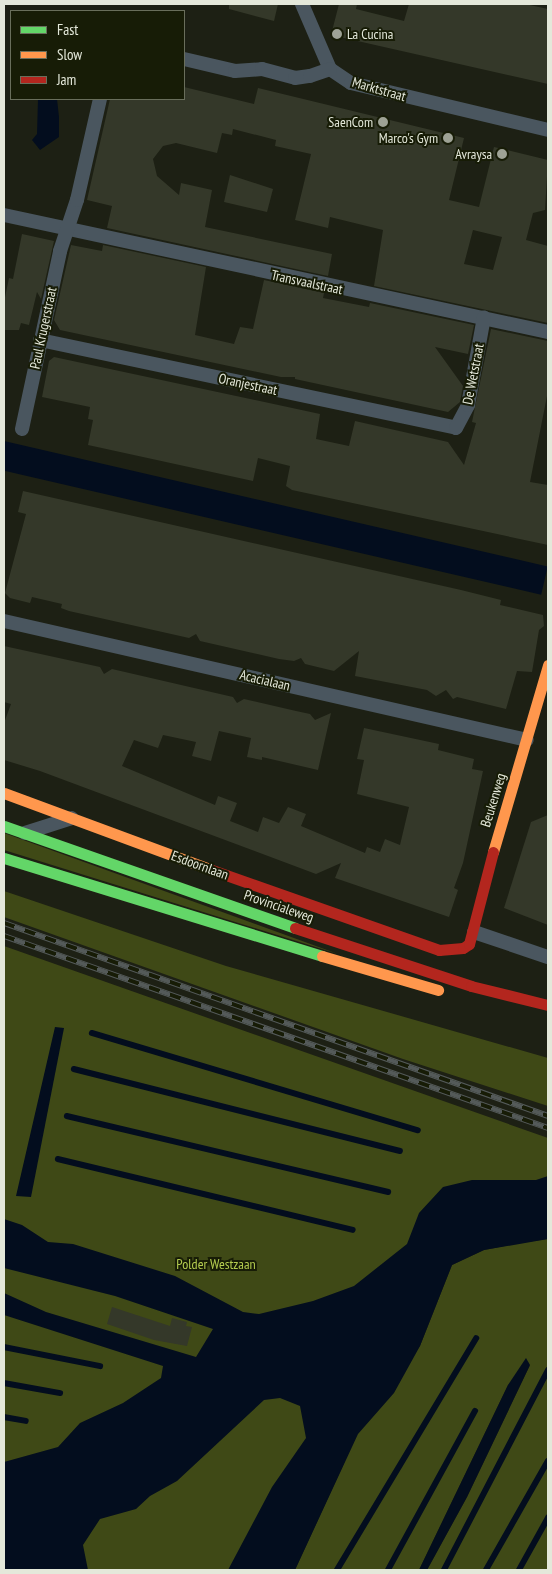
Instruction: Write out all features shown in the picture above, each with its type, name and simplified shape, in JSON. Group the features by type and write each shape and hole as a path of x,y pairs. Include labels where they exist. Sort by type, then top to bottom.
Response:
{"main road":[{"name":"Beukenweg","path":"472,938 475,911 548,666"},
{"name":"Esdoornlaan","path":"4,793 439,950 456,950 472,938"},
{"name":"Provincialeweg","path":"4,826 339,943 471,986 548,1005"},
{"path":"4,858 189,918 454,994"}],"street":[{"path":"185,59 235,71 262,69 295,78 310,76 330,69 302,4"},
{"name":"Marktstraat","path":"330,69 351,83 548,130"},
{"path":"67,229 100,100"},
{"name":"Transvaalstraat","path":"4,215 324,286 484,317 548,332"},
{"name":"Paul Krugerstraat","path":"22,429 40,340 67,229"},
{"name":"De Wetstraat","path":"456,428 468,405 484,317"},
{"name":"Oranjestraat","path":"40,340 456,428"},
{"name":"Acacialaan","path":"4,622 527,740"},
{"path":"25,833 72,818"},
{"path":"472,938 548,956"}],"green space":[{"path":"4,833 338,954 4,850"},
{"path":"4,891 226,966 548,1058 548,1106 403,1059 4,917"},
{"name":"Polder Westzaan","path":"4,946 548,1138 548,1234 519,1243 548,1239 548,1570 427,1570 467,1497 530,1365 508,1385 419,1570 295,1570 345,1461 287,1570 4,1570","holes":["494,1244 510,1245 484,1250 452,1265 420,1346 361,1424 453,1262"]}],"water":[{"path":"38,100 57,100 59,137 40,150 32,140 37,134"},
{"path":"4,441 548,567 541,595 4,471"},
{"path":"55,1027 64,1028 31,1197 16,1196"},
{"path":"548,1176 548,1239 484,1250 452,1265 420,1346 394,1393 358,1434 295,1570 228,1570 272,1487 306,1438 300,1406 280,1398 264,1400 177,1481 150,1496 136,1509 100,1519 83,1545 88,1570 4,1570 4,1462 58,1447 80,1423 123,1403 161,1378 163,1366 4,1315 4,1293 46,1312 196,1357 213,1329 115,1296 4,1268 4,1219 22,1225 48,1242 73,1244 175,1276 243,1312 259,1314 313,1301 354,1286 407,1244 419,1213 443,1187 472,1180 536,1180"},
{"path":"526,1358 530,1365 467,1497 427,1570 419,1570 508,1385"}],"building":[{"path":"229,4 278,4 274,21 229,9"},
{"path":"339,4 357,4 356,9 404,21 409,4 525,4 548,9 548,84 331,35"},
{"path":"185,87 254,104 258,88 464,138 449,200 479,207 494,147 548,160 545,210 533,213 526,240 548,246 548,323 374,286 383,230 330,217 328,228 295,220 311,154 275,146 276,140 233,129 232,135 222,133 217,153 176,143 163,146 153,159 157,176 179,195 181,183 212,190 205,227 332,254 328,276 107,228 112,206 87,200 110,100 185,100","holes":["473,230 502,237 493,270 464,264"]},
{"path":"230,175 273,189 267,212 224,202"},
{"path":"22,234 54,241 41,299 37,292 29,325 21,323 19,330 4,330 4,302 9,278 13,279"},
{"path":"71,245 102,251 103,245 206,267 195,335 234,344 240,327 253,329 264,280 324,293 323,298 369,307 370,303 474,325 468,354 435,347 463,386 460,402 448,412 295,379 295,377 281,377 60,330 54,320"},
{"path":"491,329 548,341 548,391 530,482 548,485 548,545 292,490 286,486 290,466 258,458 253,481 88,445 93,420 88,419 90,407 42,397 49,361 54,357 320,414 316,439 349,446 355,421 448,442 464,465 476,423 472,422"},
{"path":"23,491 501,600 500,605 543,615 544,626 539,630 532,672 517,671 506,709 457,697 453,699 446,690 436,696 427,690 355,676 359,651 334,671 305,664 301,658 294,661 279,659 200,641 196,634 189,638 69,611 61,608 62,604 32,597 30,603 10,598 5,593 26,514 18,512"},
{"path":"4,646 100,667 104,674 112,669 233,697 237,703 244,699 310,714 315,720 331,713 318,770 262,757 262,760 247,757 251,738 219,731 211,761 192,756 196,742 163,735 158,748 134,740 122,766 215,805 218,796 237,803 230,821 258,832 263,817 279,823 288,807 306,814 301,826 365,853 367,847 380,852 385,839 400,845 409,807 357,794 364,760 357,759 364,728 439,744 438,750 474,759 472,769 483,771 463,863 454,888 458,890 449,917 335,878 341,863 316,874 40,771 4,760 4,723 11,704 4,702"},
{"path":"548,815 548,925 504,908 531,822"},
{"path":"112,1307 170,1326 172,1318 187,1322 186,1326 192,1327 187,1346 154,1340 107,1324"}],"waterway":[{"path":"92,1033 418,1130"},
{"path":"74,1069 400,1151"},
{"path":"67,1116 388,1192"},
{"path":"58,1159 353,1230"},
{"path":"337,1570 476,1339"},
{"path":"4,1347 100,1366"},
{"path":"444,1570 548,1370"},
{"path":"4,1383 60,1393"},
{"path":"388,1570 475,1411"},
{"path":"4,1417 26,1421"},
{"path":"486,1570 548,1461"},
{"path":"519,1570 548,1518"}],"railway":[{"path":"4,923 548,1116"},
{"path":"4,936 548,1128"}],"traffic: fast":[{"path":"4,826 295,928"},
{"path":"4,858 322,956"}],"traffic: slow":[{"path":"493,852 548,665"},
{"path":"4,793 209,869"},
{"path":"322,956 438,990"}],"traffic: jam":[{"path":"209,869 439,950 463,948 469,944 493,852"},
{"path":"295,928 471,986 548,1005"}],"place":[{"name":"La Cucina","path":"337,34"},
{"name":"SaenCom","path":"383,122"},
{"name":"Marco's Gym","path":"448,138"},
{"name":"Avraysa","path":"502,154"}]}
